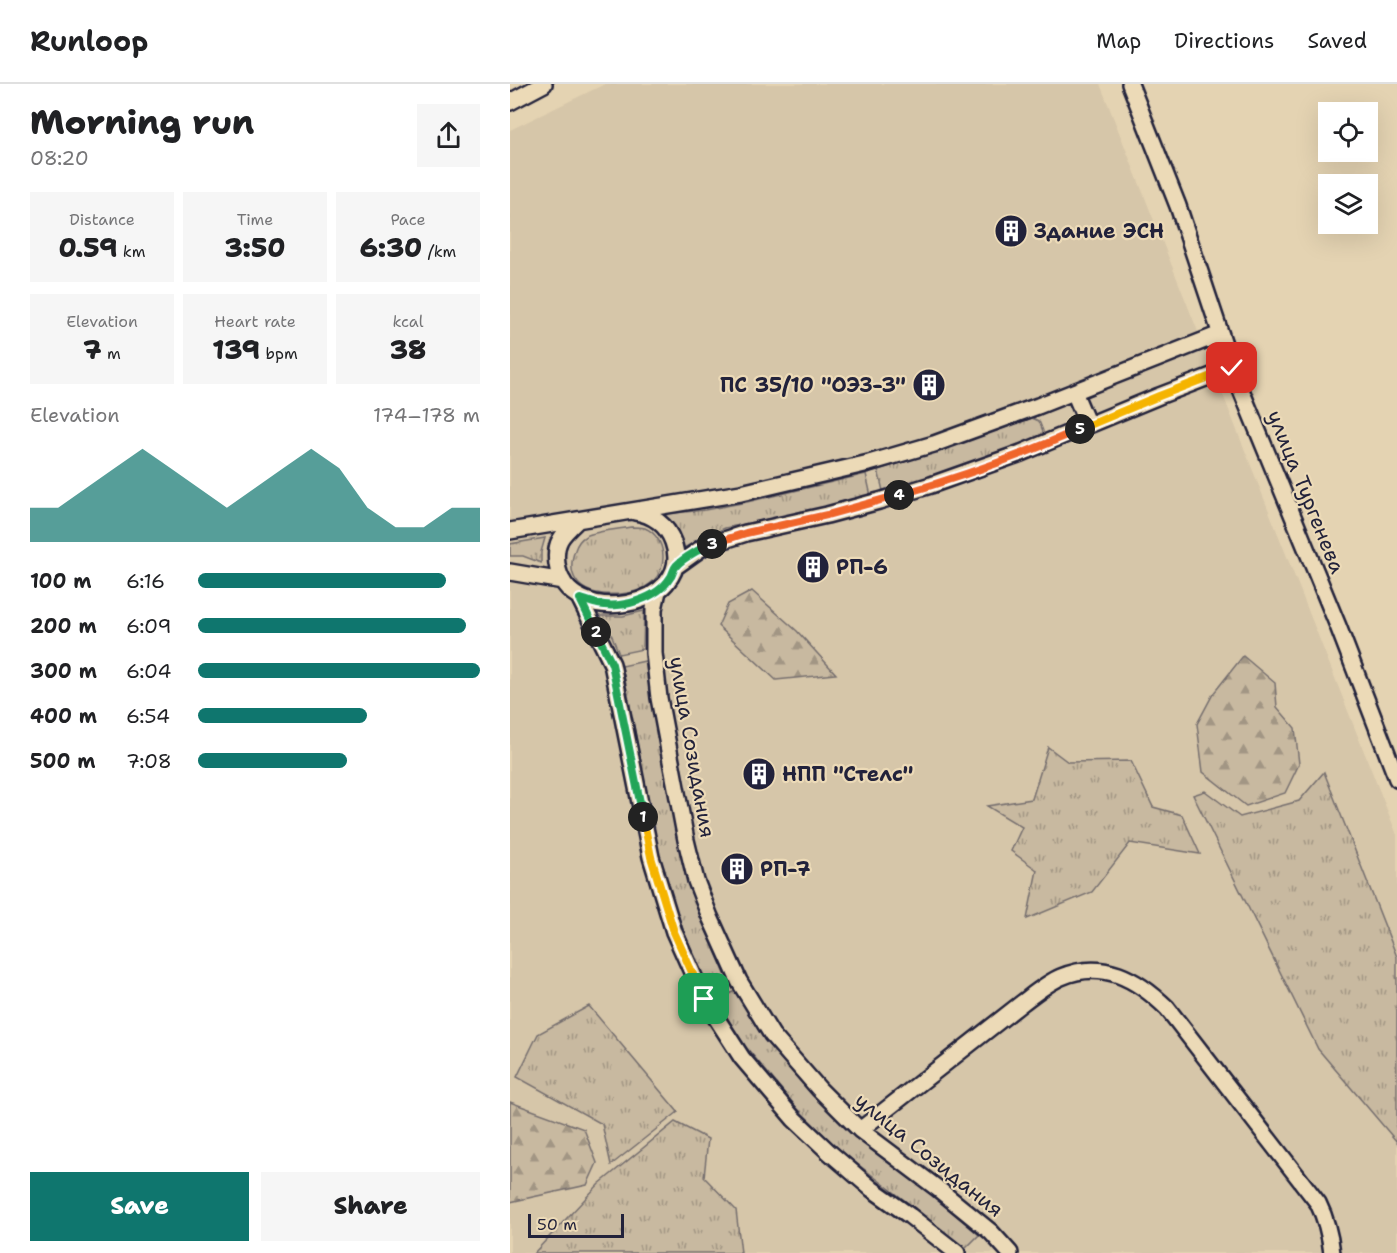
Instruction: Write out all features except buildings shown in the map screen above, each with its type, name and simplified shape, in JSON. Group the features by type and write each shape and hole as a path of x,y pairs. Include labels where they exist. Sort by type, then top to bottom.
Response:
{"street":[{"path":"510,102 544,84"},
{"name":"улица Тургенева","path":"1130,84 1178,206 1232,368 1338,626 1397,779"},
{"path":"510,531 741,493 869,463 934,444 1220,334"},
{"path":"675,567 704,547 746,533 827,515 931,485 1021,453 1232,368"},
{"path":"1074,392 1088,425"},
{"path":"580,599 600,605 622,604 639,600 658,591 671,578 675,567 675,549 672,538 656,519 647,513 629,512"},
{"path":"577,521 561,536 556,554 558,568 563,581 580,599 612,664 651,857 674,932 704,999 742,1058 794,1119 872,1189 957,1253"},
{"path":"510,572 563,581"},
{"name":"улица Созидания","path":"658,591 654,609 654,653 686,840 696,881 739,981 772,1035 819,1089 860,1130 991,1232 1010,1253"},
{"path":"860,1130 1039,990 1061,977 1098,970 1125,976 1143,987 1167,1008 1318,1203 1329,1231 1332,1253"}],"shaded area":[{"path":"605,84 1100,84 1397,835 1397,1253 510,1253 510,130"}],"green space":[{"path":"1032,418 1039,421 1043,431 1041,437 943,473 883,491 878,470"},
{"path":"866,474 871,496 725,528 684,548 679,534 664,514 705,510 747,502"},
{"path":"631,527 645,528 652,532 661,545 663,561 661,569 652,582 642,589 622,594 594,593 580,586 572,567 575,550 580,540 595,533"},
{"path":"545,538 541,563 523,556 510,556 510,544"},
{"path":"752,591 797,631 836,674 776,680 718,626 728,604"},
{"path":"644,611 643,649 619,654 612,636 599,616 623,616"},
{"path":"1243,656 1275,683 1277,707 1295,728 1299,764 1285,793 1246,806 1203,772 1197,724 1213,694"},
{"path":"645,661 678,842 702,920 728,981 709,989 685,936 672,899 651,821 622,666"},
{"path":"1048,747 1068,762 1131,761 1153,807 1182,815 1200,854 1130,843 1092,892 1027,919 1037,870 1011,851 1022,827 987,806 1032,799"},
{"path":"1324,772 1397,957 1397,1142 1318,1049 1193,795 1205,791 1240,817 1299,801"},
{"path":"735,991 765,1038 813,1095 854,1136 931,1194 979,1235 965,1249 838,1149 797,1108 746,1047 716,1000"},
{"path":"589,1006 678,1112 611,1165 602,1124 517,1077 538,1034"},
{"path":"510,1102 584,1129 597,1163 587,1185 510,1202"},
{"path":"675,1122 708,1139 704,1177 736,1210 741,1253 534,1253 599,1184"}],"place":[{"name":"Здание ЭСН","path":"1011,231"},
{"name":"ПС 35/10 \"ОЭЗ-3\"","path":"929,385"},
{"name":"РП-6","path":"813,567"},
{"name":"НПП \"Стелс\"","path":"759,774"},
{"name":"РП-7","path":"737,869"}],"route":[{"path":"704,999 674,932 651,857 612,664 580,599 600,605 622,604 639,600 658,591 671,578 675,567 704,547 746,533 827,515 931,485 1021,453 1232,368"}]}
